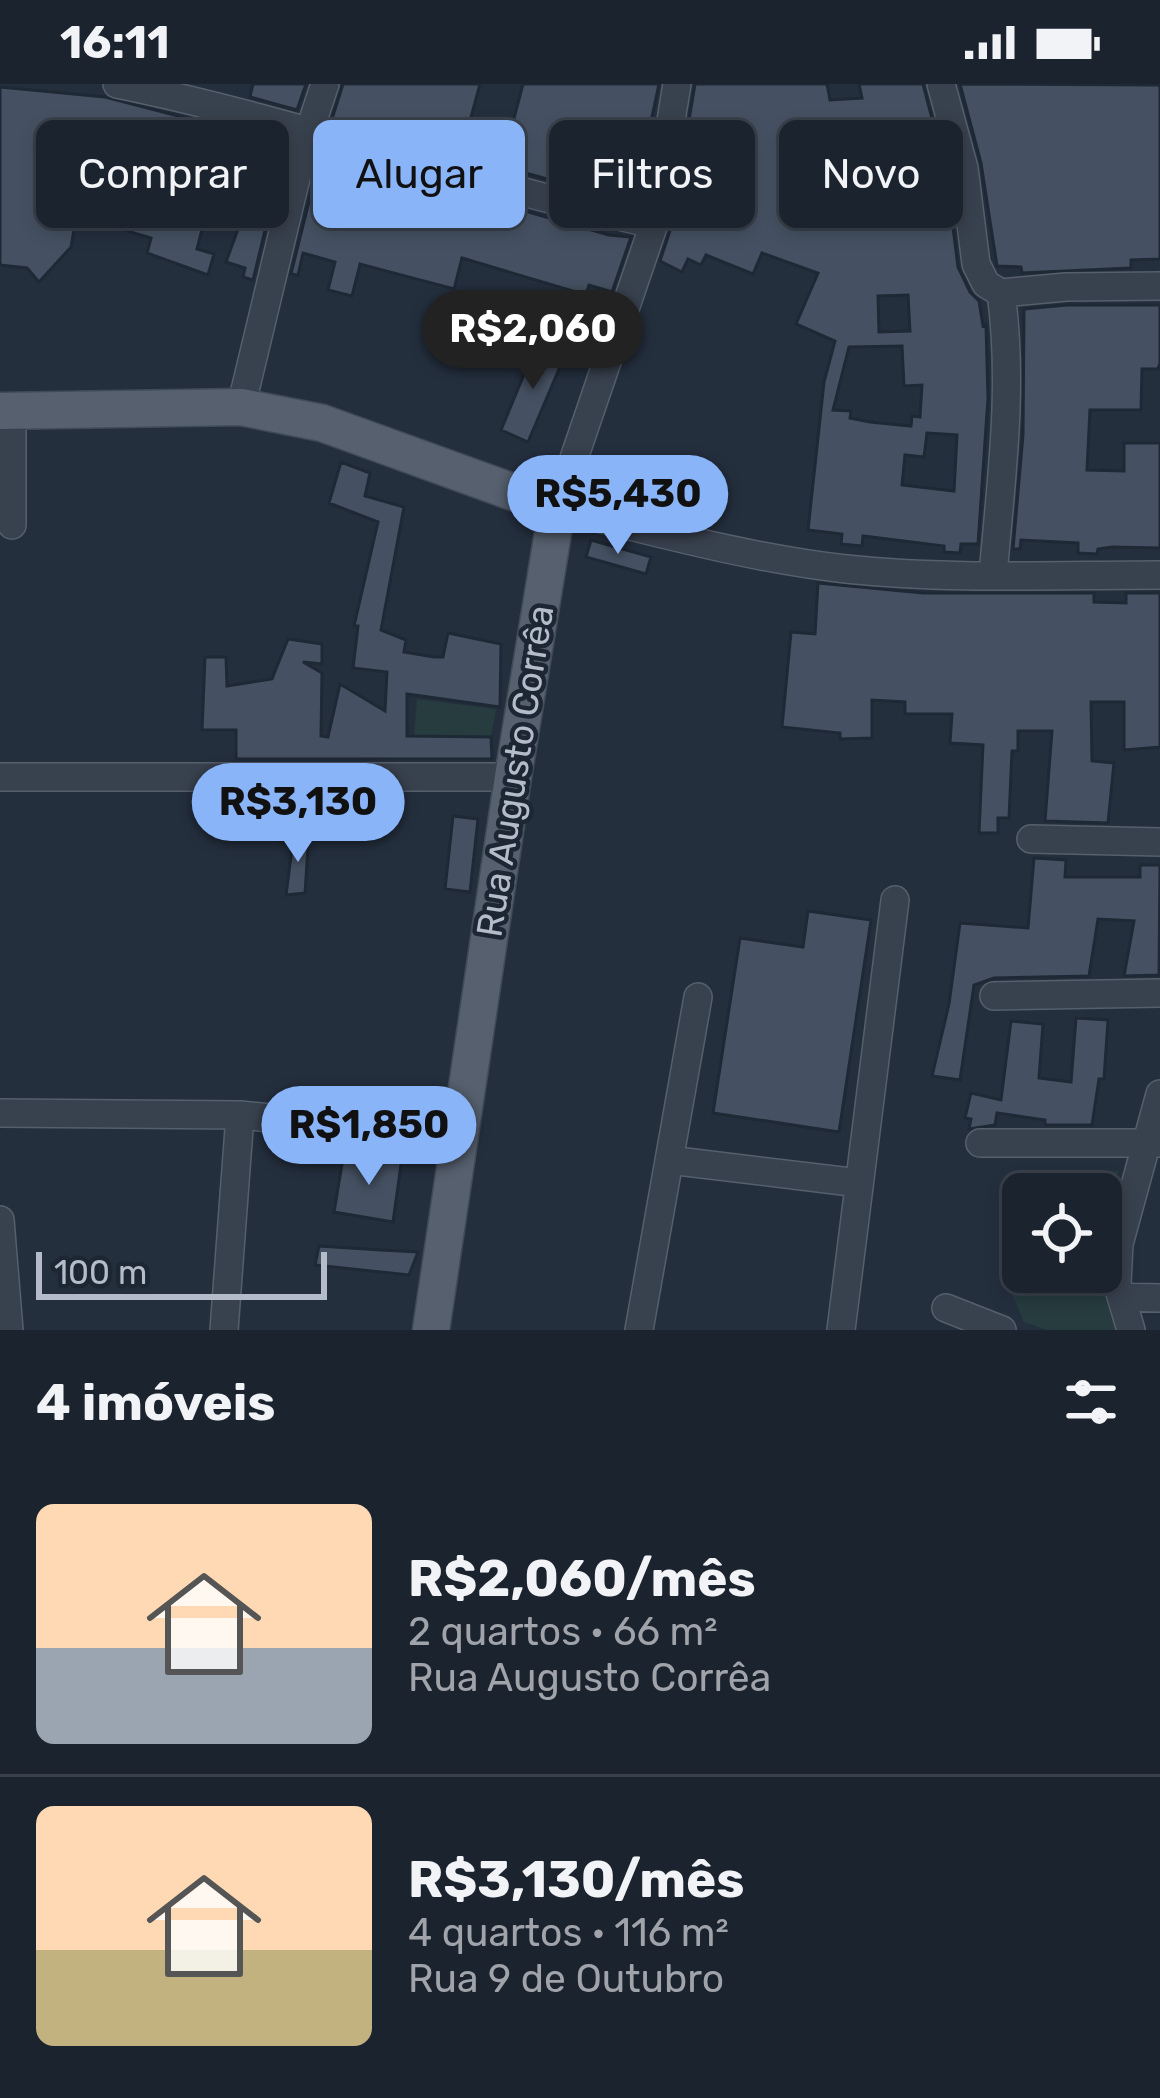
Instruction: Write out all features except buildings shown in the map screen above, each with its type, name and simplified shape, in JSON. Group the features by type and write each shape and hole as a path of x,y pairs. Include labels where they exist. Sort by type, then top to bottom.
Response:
{"main road":[{"path":"6,411 241,407 322,423 557,508"},
{"name":"Rua Augusto Corrêa","path":"431,1330 512,776 557,508"}],"street":[{"path":"117,84 309,130 549,198"},
{"path":"241,407 309,130 326,84"},
{"name":"Rua Augusto Corrêa","path":"671,120 677,84"},
{"path":"941,84 964,168 976,264 986,284 1001,293 1160,286"},
{"name":"Rua Augusto Corrêa","path":"557,508 653,228"},
{"path":"993,575 1010,372 1001,293"},
{"path":"6,411 13,525"},
{"path":"557,508 724,549 807,563 922,574 1160,575"},
{"path":"0,777 512,776"},
{"path":"1031,839 1160,842"},
{"path":"841,1330 895,900"},
{"path":"994,996 1160,993"},
{"path":"639,1330 698,997"},
{"path":"1131,1330 1117,1283 1119,1244 1129,1198 1155,1143 1160,1094"},
{"path":"0,1113 240,1115 458,1136"},
{"path":"224,1330 240,1115"},
{"path":"980,1143 1155,1143"},
{"path":"669,1160 859,1183"},
{"path":"0,1220 9,1330"},
{"path":"1121,1297 1160,1298"},
{"path":"946,1308 1002,1330"}],"green space":[{"path":"417,699 496,709 491,737 414,735"},
{"path":"1011,1293 1104,1293 1115,1330 1046,1330 1024,1322"}]}
